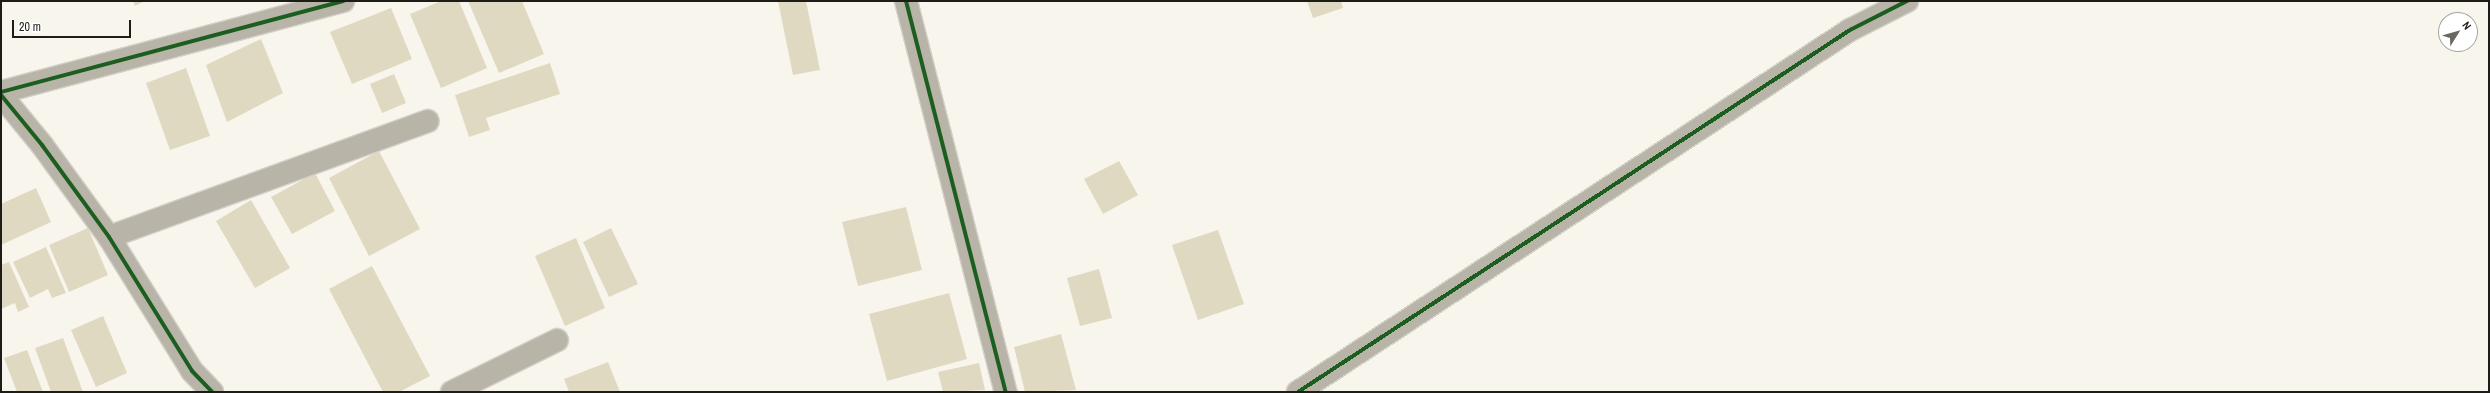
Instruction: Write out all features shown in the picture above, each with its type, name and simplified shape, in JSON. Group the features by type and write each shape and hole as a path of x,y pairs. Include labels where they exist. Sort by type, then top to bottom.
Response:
{"street":[{"path":"212,392 192,371 109,237 42,145 1,94 343,1"},
{"path":"906,1 1006,392"},
{"path":"1298,392 1850,30 1907,1"},
{"path":"109,237 428,121"},
{"path":"452,392 556,340"}],"building":[{"path":"133,1 145,1 135,6"},
{"path":"441,1 459,1 487,68 441,88 410,14"},
{"path":"468,1 522,1 544,54 499,73"},
{"path":"778,1 806,1 820,70 793,75"},
{"path":"1307,1 1341,1 1343,8 1313,18"},
{"path":"391,8 412,59 352,84 330,32"},
{"path":"261,39 283,93 227,122 206,65"},
{"path":"550,63 560,94 486,118 490,130 469,137 455,95"},
{"path":"186,68 210,136 170,150 146,83"},
{"path":"394,74 406,103 382,113 370,84"},
{"path":"379,151 420,229 369,256 329,178"},
{"path":"1119,161 1138,195 1103,214 1084,179"},
{"path":"315,173 335,211 292,234 271,197"},
{"path":"36,188 51,222 1,245 1,204"},
{"path":"251,200 290,268 255,288 216,221"},
{"path":"906,207 922,270 858,286 842,222"},
{"path":"88,228 108,275 69,292 49,245"},
{"path":"611,228 638,284 609,297 583,242"},
{"path":"1218,230 1244,304 1198,320 1172,245"},
{"path":"576,238 605,308 565,326 535,256"},
{"path":"46,247 66,293 52,298 48,289 30,298 13,262"},
{"path":"9,262 29,307 18,312 15,303 1,309 1,265"},
{"path":"372,266 430,376 399,392 383,392 329,289"},
{"path":"1099,269 1112,318 1080,326 1067,278"},
{"path":"949,293 967,359 887,381 869,314"},
{"path":"103,316 127,373 96,387 71,330"},
{"path":"1061,334 1076,390 1025,392 1014,347"},
{"path":"63,338 83,392 51,392 35,348"},
{"path":"27,350 43,392 17,392 4,358"},
{"path":"608,362 620,392 569,392 564,379"},
{"path":"979,363 985,390 943,392 938,372"}],"cycle path":[{"path":"1,92 343,1"},
{"path":"906,1 1006,392"},
{"path":"1298,392 1850,30 1907,1"},
{"path":"1,95 42,145 109,237 192,371 212,392"}]}
